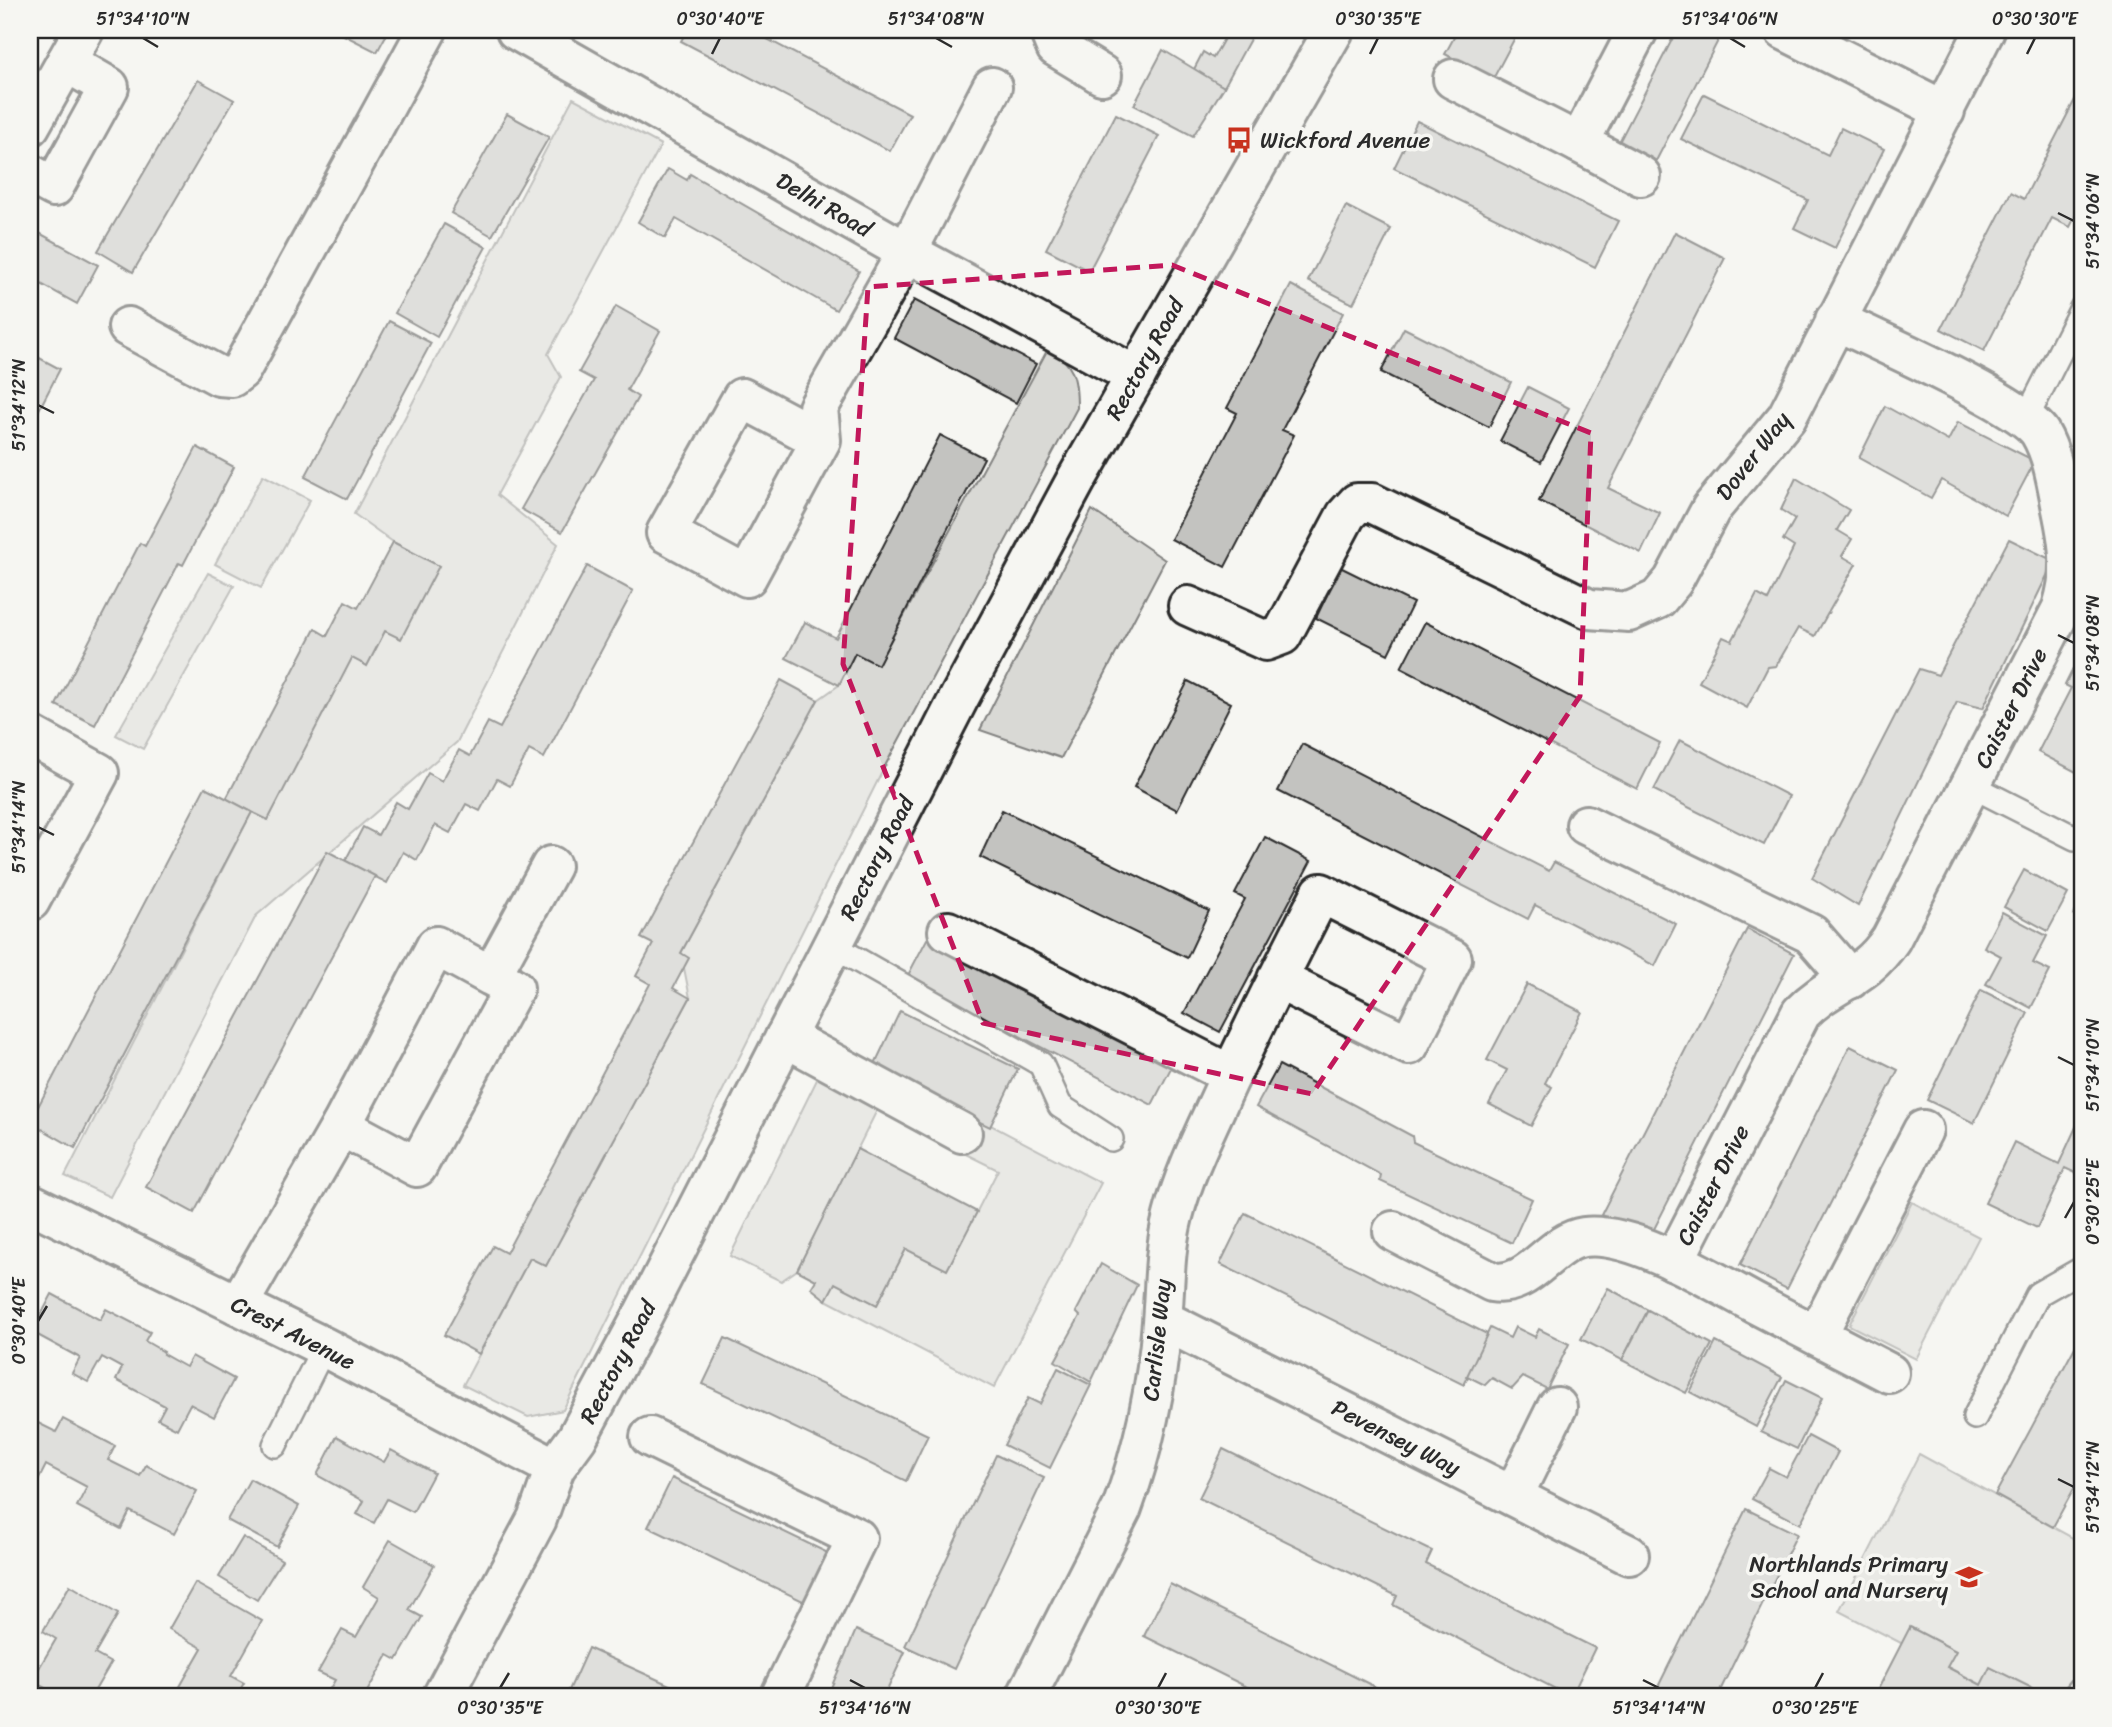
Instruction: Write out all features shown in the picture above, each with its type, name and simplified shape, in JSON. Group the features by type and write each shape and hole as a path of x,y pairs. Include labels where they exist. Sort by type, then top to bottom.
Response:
{"street":[{"path":"128,327 219,376 232,377 241,370 427,30"},
{"name":"Delhi Road","path":"516,30 907,252 1136,376"},
{"path":"1049,30 1056,47 1102,75"},
{"name":"Rectory Road","path":"442,1697 537,1519 555,1468 577,1438 614,1370 960,696 1136,376 1334,30"},
{"path":"1579,143 1638,30"},
{"path":"1784,30 1945,111"},
{"name":"Dover Way","path":"1188,606 1266,642 1282,635 1346,515 1357,503 1372,503 1589,609 1629,612 1658,599 1673,581 1712,509 1787,417 1985,30"},
{"path":"30,126 75,46 109,87 54,187 30,174"},
{"path":"1453,79 1641,176"},
{"path":"821,440 742,398 666,533 747,577 821,440 818,408 907,252 992,87"},
{"name":"Caister Drive","path":"1674,1261 1801,1013 1811,1003 1870,967 1891,939 1972,786 2065,599 2071,569 2071,499 2038,430 2026,419 1987,395 1835,320"},
{"path":"30,735 99,773 30,901"},
{"path":"1586,825 1811,934 1850,979"},
{"path":"491,976 551,866"},
{"name":"Carlisle Way","path":"1040,1693 1126,1495 1152,1403 1163,1320 1167,1245 1173,1215 1193,1158 1231,1074 1277,979 1321,893 1452,959 1409,1045 1277,979"},
{"path":"948,931 1231,1074"},
{"path":"238,1305 341,1126 436,946 514,988 417,1167 341,1126"},
{"path":"785,1037 962,1133"},
{"path":"1817,1335 1923,1130"},
{"name":"Crest Avenue","path":"30,1203 324,1348 555,1468"},
{"path":"1392,1231 1492,1282 1503,1284 1514,1281 1561,1246 1583,1237 1612,1238 1674,1261 1888,1373"},
{"name":"Pevensey Way","path":"1163,1320 1629,1555"},
{"path":"1513,1496 1558,1407"},
{"path":"650,1437 857,1538 780,1697"}],"lane":[{"path":"2026,419 2082,309"},
{"path":"1972,786 2075,838"},
{"path":"833,946 1041,1064 1060,1105 1111,1139"},
{"path":"1975,1418 2038,1294 2082,1269"},
{"path":"275,1444 324,1348"},
{"path":"2074,1697 2082,1687"}],"highlighted area":[{"path":"1172,265 1591,433 1580,696 1312,1094 983,1023 843,664 868,287"}],"shaded area":[{"path":"573,98 661,145 548,354 561,377 497,495 558,544 457,742 256,916 110,1197 65,1176 252,812 268,820 351,647 367,666 385,631 401,638 438,566 393,542 354,514"},
{"path":"1049,347 1069,366 1075,380 1077,408 885,766 563,1410 528,1417 463,1385 530,1258 546,1266 690,998 681,953 818,700 839,685 855,653 878,664"},
{"path":"263,475 310,500 261,588 215,564"},
{"path":"1092,510 1165,560 1061,758 980,730"},
{"path":"208,573 234,586 143,749 116,735"},
{"path":"835,1043 1101,1183 994,1388 826,1300 835,1283 877,1305 906,1249 947,1270 998,1170 877,1110 797,1270 781,1281 730,1256"},
{"path":"1912,1202 1979,1237 1916,1359 1849,1325"},
{"name":"Northlands Primary School and Nursery","path":"1919,1454 2082,1543 2082,1697 1992,1697 1994,1691 1839,1611"}],"building":[{"path":"334,30 389,30 377,52"},
{"path":"687,30 750,30 910,114 890,151 681,41"},
{"path":"1229,30 1255,30 1224,87 1193,71 1203,52 1213,58"},
{"path":"1458,30 1519,30 1493,79 1445,54"},
{"path":"1677,30 1723,31 1656,161 1619,142"},
{"path":"1163,50 1224,87 1193,136 1134,105"},
{"path":"198,80 234,100 133,272 98,251"},
{"path":"2082,86 2082,203 2070,227 2052,218 1984,351 1941,329 2011,192 2024,199"},
{"path":"1704,94 1828,155 1841,128 1884,149 1835,248 1794,228 1808,200 1681,139"},
{"path":"507,114 549,137 492,236 451,213"},
{"path":"1116,114 1159,136 1089,271 1046,249"},
{"path":"1417,121 1618,221 1595,267 1394,168"},
{"path":"668,169 687,180 690,174 859,271 836,310 676,219 665,238 638,222"},
{"path":"1346,206 1391,229 1353,304 1308,281"},
{"path":"444,224 486,247 437,337 395,313"},
{"path":"30,228 98,265 77,304 30,278"},
{"path":"1675,232 1725,258 1608,488 1660,513 1641,553 1539,501"},
{"path":"1291,285 1343,313 1282,430 1294,435 1225,567 1171,539 1237,413 1227,408"},
{"path":"914,300 1036,364 1016,403 894,338"},
{"path":"616,306 660,331 627,390 638,397 562,532 521,509 594,380 579,372"},
{"path":"389,321 431,343 347,499 305,477"},
{"path":"1404,328 1511,382 1489,427 1381,372"},
{"path":"30,353 60,369 30,427"},
{"path":"1528,387 1569,408 1541,462 1500,441"},
{"path":"1885,406 1948,441 1958,422 2035,461 2006,516 1941,480 1931,498 1859,458"},
{"path":"940,435 984,458 878,665 855,653 839,685 786,658 805,622 836,638"},
{"path":"197,447 234,467 183,565 179,563 95,725 56,705 140,543 145,546"},
{"path":"1796,478 1849,510 1837,530 1852,539 1842,556 1856,564 1815,636 1798,628 1776,666 1768,667 1747,708 1699,682 1723,637 1732,641 1757,594 1768,600 1794,547 1783,540 1795,519 1781,510"},
{"path":"2009,539 2054,561 1983,708 1957,702 1858,906 1812,878 1919,669 1938,675"},
{"path":"393,542 439,566 401,639 385,631 367,666 352,658 268,820 226,799 315,629 327,636 345,601 358,608"},
{"path":"587,566 633,591 544,758 529,750 510,786 497,779 480,811 466,804 450,833 435,825 417,860 403,852 387,883 345,861 363,827 378,835 396,802 408,809 428,773 442,781 459,750 470,756 488,722 500,728"},
{"path":"1340,567 1413,603 1388,654 1316,618"},
{"path":"1425,622 1660,743 1637,789 1401,668"},
{"path":"2082,651 2082,775 2038,752 2071,688 2065,685"},
{"path":"781,680 818,700 681,953 689,958 673,988 690,998 546,1266 530,1258 479,1354 444,1335 493,1246 506,1253 650,984 636,976 653,944 641,938"},
{"path":"1188,681 1231,703 1177,810 1134,787"},
{"path":"1680,740 1789,796 1764,845 1654,790"},
{"path":"1302,744 1549,871 1554,862 1676,924 1655,966 1535,905 1528,919 1278,791"},
{"path":"205,787 252,812 75,1148 30,1122"},
{"path":"1002,810 1209,911 1187,958 980,857"},
{"path":"1265,837 1311,861 1220,1032 1184,1013 1245,899 1235,894"},
{"path":"327,851 375,876 194,1213 146,1187"},
{"path":"2024,870 2068,894 2048,931 2004,907"},
{"path":"2082,898 2082,919 2074,915"},
{"path":"2002,912 2047,936 2033,963 2050,971 2031,1008 1986,984 2001,956 1984,947"},
{"path":"1747,929 1794,954 1649,1239 1601,1215"},
{"path":"927,939 1172,1066 1152,1105 907,977"},
{"path":"1527,984 1582,1012 1545,1083 1552,1087 1531,1126 1489,1104 1507,1070 1487,1060"},
{"path":"1981,990 2028,1013 1974,1123 1927,1100"},
{"path":"900,1011 1018,1069 990,1127 872,1070"},
{"path":"1850,1046 1898,1070 1787,1289 1740,1265"},
{"path":"1279,1065 1412,1136 1413,1142 1532,1199 1512,1243 1380,1181 1381,1175 1256,1107"},
{"path":"2082,1114 2082,1176 2065,1168 2037,1228 1985,1203 2014,1142 2059,1164"},
{"path":"857,1149 977,1212 947,1270 906,1249 877,1305 835,1283 826,1300 811,1288 816,1280 797,1270"},
{"path":"1245,1213 1489,1335 1464,1385 1220,1264"},
{"path":"1101,1264 1137,1285 1091,1382 1055,1361 1080,1316 1076,1312"},
{"path":"1608,1288 1648,1310 1622,1360 1581,1339"},
{"path":"52,1294 100,1320 106,1309 150,1332 145,1341 186,1367 192,1356 234,1379 214,1417 190,1404 177,1429 158,1419 165,1406 116,1380 122,1368 102,1357 88,1382 72,1373 80,1358 32,1332"},
{"path":"1648,1310 1712,1344 1686,1393 1622,1360"},
{"path":"1515,1327 1535,1337 1539,1329 1569,1344 1547,1389 1523,1377 1512,1389 1492,1378 1485,1385 1467,1376 1490,1328 1510,1338"},
{"path":"2082,1334 2082,1474 2053,1527 1995,1495"},
{"path":"725,1338 928,1435 906,1481 703,1384"},
{"path":"1716,1342 1782,1377 1756,1427 1690,1392"},
{"path":"1058,1368 1091,1385 1050,1468 1004,1445 1028,1398 1040,1404"},
{"path":"1786,1380 1822,1398 1797,1449 1761,1432"},
{"path":"30,1419 56,1432 63,1419 115,1446 108,1460 140,1476 146,1465 197,1491 174,1534 130,1511 121,1529 77,1506 87,1487 46,1465 37,1483 30,1480"},
{"path":"337,1436 384,1462 391,1450 434,1473 413,1512 387,1499 374,1523 357,1514 364,1501 317,1475"},
{"path":"1808,1436 1838,1452 1800,1524 1752,1499 1769,1468 1786,1477"},
{"path":"1223,1449 1432,1551 1426,1564 1595,1648 1571,1697 1393,1605 1397,1596 1199,1498"},
{"path":"996,1455 1044,1478 954,1669 905,1646"},
{"path":"672,1478 830,1554 807,1603 648,1527"},
{"path":"250,1479 299,1506 277,1547 227,1520"},
{"path":"1746,1509 1797,1534 1717,1697 1653,1697"},
{"path":"243,1537 282,1560 257,1600 219,1577"},
{"path":"390,1540 434,1565 409,1610 422,1617 397,1660 388,1655 364,1697 325,1697 335,1680 318,1672 342,1630 356,1637 379,1597 363,1587"},
{"path":"195,1583 262,1621 231,1676 244,1683 236,1697 174,1697 202,1648 169,1629"},
{"path":"1170,1584 1395,1697 1267,1697 1144,1636"},
{"path":"70,1585 118,1614 95,1654 111,1663 91,1697 60,1697 32,1680 56,1639 43,1631"},
{"path":"1910,1627 1956,1651 1947,1667 1981,1685 1990,1667 2038,1691 2035,1697 1874,1697"},
{"path":"856,1630 905,1652 884,1697 827,1697"},
{"path":"588,1648 696,1697 566,1697"}],"place":[{"name":"Wickford Avenue","path":"1239,140"},
{"name":"Northlands Primary School and Nursery","path":"1969,1577"}]}
